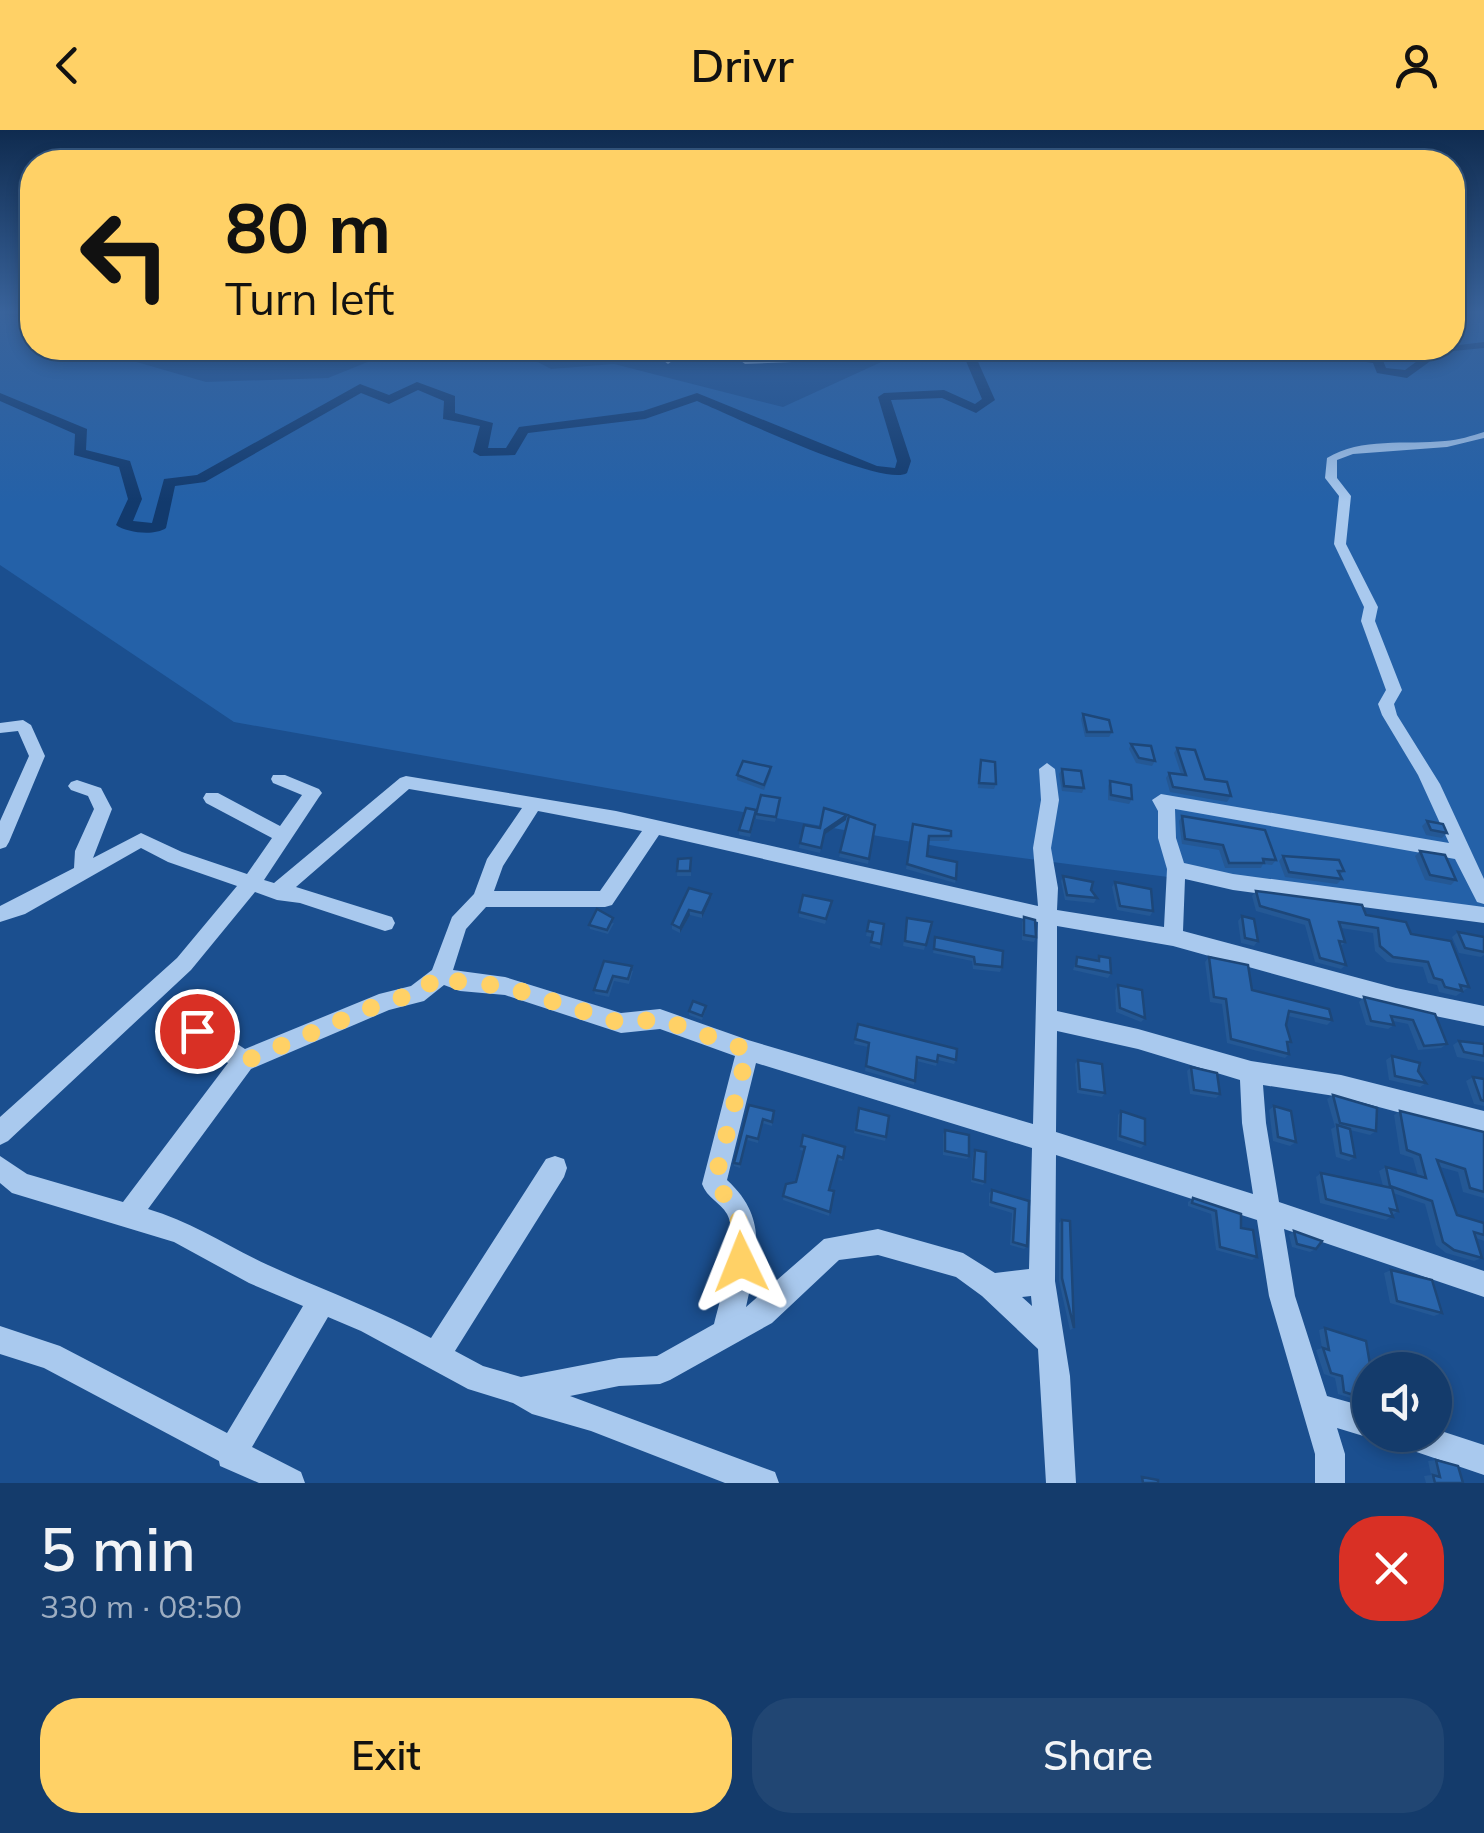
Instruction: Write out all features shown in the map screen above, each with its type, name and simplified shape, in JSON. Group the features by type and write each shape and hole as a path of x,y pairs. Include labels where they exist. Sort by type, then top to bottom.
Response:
{"street":[{"path":"1484,435 1463,442 1371,445 1332,458 1332,478 1346,496 1340,544 1370,608 1368,620 1394,690 1386,704 1389,718 1429,778 1458,852 1484,896"},
{"path":"0,728 24,725 37,756 0,842"},
{"path":"1046,769 1050,800 1042,848 1048,1019 1042,1281 1052,1343 1061,1483"},
{"path":"0,1133 184,964 251,883 313,792 279,779"},
{"path":"276,892 406,782 616,818 1046,916 1173,937 1396,998 1484,1016"},
{"path":"77,786 94,792 103,809 84,851 83,871"},
{"path":"212,798 283,836"},
{"path":"1173,937 1176,869 1168,838 1168,811 1160,800 1458,852"},
{"path":"482,899 494,864 534,804"},
{"path":"130,1213 243,1062 387,1001 417,994 440,975 454,931 468,908 482,899 605,899 652,829"},
{"path":"0,914 18,908 141,840 276,892 300,895 384,923"},
{"path":"1176,869 1233,882 1484,915"},
{"path":"440,975 460,982 504,986 621,1023 660,1019 748,1050 1269,1211 1484,1284"},
{"path":"1048,1019 1138,1038 1251,1072 1341,1086 1484,1123"},
{"path":"186,1023 243,1062"},
{"path":"727,1329 742,1226 738,1209 714,1184 748,1050"},
{"path":"1251,1072 1282,1296 1330,1454 1330,1483"},
{"path":"0,1168 21,1184 48,1194 130,1213 180,1231 258,1274 322,1300 478,1379 521,1391 532,1400 592,1416 764,1483"},
{"path":"437,1355 555,1168"},
{"path":"521,1391 619,1372 660,1370 727,1329 762,1313 833,1248 852,1244 878,1242 963,1266 1052,1343"},
{"path":"991,1287 1042,1281"},
{"path":"231,1455 322,1300"},
{"path":"0,1340 50,1356 290,1483"},
{"path":"1318,1408 1352,1418"},
{"path":"1452,1450 1484,1460"}],"shaded area":[{"path":"0,376 186,376 206,382 333,376 662,376 783,407 850,376 1484,376 1484,918 952,849 234,722 0,565"}],"building":[{"path":"1083,714 1109,720 1112,732 1087,732"},
{"path":"1131,744 1151,746 1155,761 1139,758"},
{"path":"1177,748 1195,750 1205,779 1227,782 1231,796 1173,787 1169,773 1186,775"},
{"path":"981,760 995,762 996,784 979,783"},
{"path":"743,761 771,767 764,785 737,775"},
{"path":"1062,769 1081,771 1084,788 1064,786"},
{"path":"1110,781 1131,785 1132,799 1111,795"},
{"path":"761,795 780,798 776,817 756,814"},
{"path":"746,808 756,810 750,832 739,830"},
{"path":"824,808 847,815 825,830 821,848 800,843 804,825 820,828"},
{"path":"849,816 875,825 869,859 840,852"},
{"path":"1182,816 1265,830 1276,860 1229,863 1223,845 1185,839"},
{"path":"1427,821 1443,824 1447,833 1431,830"},
{"path":"913,824 951,831 951,836 929,836 927,856 957,862 956,879 907,864"},
{"path":"1420,851 1445,855 1456,880 1430,875"},
{"path":"1283,856 1339,860 1344,871 1338,871 1342,879 1289,872"},
{"path":"691,858 690,871 677,871 678,859"},
{"path":"1063,876 1093,882 1091,890 1097,898 1067,895"},
{"path":"1115,882 1151,889 1153,911 1120,906"},
{"path":"689,888 711,894 702,913 689,910 680,928 672,924"},
{"path":"1256,891 1362,905 1366,915 1406,922 1411,934 1451,941 1469,987 1460,985 1462,991 1445,987 1442,980 1434,978 1428,962 1393,957 1380,946 1378,928 1339,922 1345,942 1339,941 1346,965 1320,958 1309,920 1260,906"},
{"path":"803,895 832,901 826,919 799,912"},
{"path":"597,909 613,918 607,930 589,925"},
{"path":"1242,916 1254,919 1258,941 1245,938"},
{"path":"1024,917 1035,920 1036,937 1024,935"},
{"path":"907,918 932,922 926,945 905,941"},
{"path":"869,921 884,924 881,944 871,942"},
{"path":"1458,932 1484,937 1484,952 1465,948"},
{"path":"935,937 1003,951 1002,967 975,964 974,957 934,949"},
{"path":"1099,956 1110,958 1111,973 1076,966 1077,957 1099,961"},
{"path":"1209,957 1248,965 1252,990 1329,1009 1332,1020 1289,1011 1289,1054 1231,1039 1226,999 1214,997"},
{"path":"604,961 632,966 628,979 613,976 607,992 594,990"},
{"path":"1118,985 1142,990 1145,1018 1120,1008"},
{"path":"1364,997 1435,1014 1447,1044 1424,1046 1413,1020 1391,1016 1394,1025 1371,1021"},
{"path":"693,1001 706,1006 702,1016 689,1011"},
{"path":"858,1024 957,1049 956,1060 938,1055 937,1062 917,1057 915,1081 866,1066 869,1043 855,1039"},
{"path":"1459,1041 1484,1044 1484,1056 1464,1052"},
{"path":"1392,1056 1420,1063 1418,1071 1426,1083 1395,1076"},
{"path":"1078,1060 1102,1064 1105,1093 1080,1089"},
{"path":"1191,1067 1217,1073 1220,1094 1194,1090"},
{"path":"1473,1077 1484,1079 1484,1101 1481,1100"},
{"path":"1333,1095 1377,1108 1376,1131 1340,1123"},
{"path":"749,1105 774,1111 772,1122 763,1119 758,1139 747,1136 740,1164 734,1163"},
{"path":"1274,1106 1291,1111 1296,1142 1278,1137"},
{"path":"859,1108 889,1116 886,1137 856,1130"},
{"path":"1121,1111 1145,1119 1145,1144 1120,1136"},
{"path":"1400,1111 1484,1132 1484,1192 1470,1188 1465,1169 1437,1160 1457,1215 1484,1223 1484,1235 1474,1232 1482,1258 1454,1250 1443,1242 1432,1201 1390,1186 1386,1167 1426,1178 1420,1155 1407,1150"},
{"path":"1337,1125 1350,1129 1355,1157 1341,1153"},
{"path":"945,1130 969,1135 969,1156 945,1151"},
{"path":"803,1135 845,1147 843,1158 838,1156 829,1190 834,1191 830,1212 783,1196 786,1184 796,1182 805,1147 801,1146"},
{"path":"975,1150 986,1152 985,1182 973,1179"},
{"path":"1321,1173 1392,1188 1398,1211 1390,1209 1393,1217 1326,1199"},
{"path":"992,1190 1029,1201 1027,1246 1013,1242 1015,1209 991,1202"},
{"path":"1193,1198 1241,1214 1241,1228 1253,1230 1257,1257 1220,1247 1216,1211 1192,1203"},
{"path":"1062,1220 1070,1221 1074,1328 1062,1278"},
{"path":"1294,1231 1322,1241 1316,1249 1297,1244"},
{"path":"1391,1270 1432,1280 1442,1313 1397,1301"},
{"path":"1325,1328 1366,1341 1368,1352 1352,1352 1352,1394 1344,1392 1342,1376 1331,1373 1323,1348 1329,1350"},
{"path":"1436,1460 1458,1466 1463,1483 1435,1483 1433,1475 1440,1477"},
{"path":"1142,1477 1158,1480 1158,1483 1143,1483"}],"waterway":[{"path":"0,397 82,432 79,452 125,464 135,499 124,525 158,528 169,482 200,479 360,388 389,400 417,386 451,399 448,416 487,423 480,452 510,452 524,430 645,415 697,397 874,470 900,473 904,461 884,397 944,394 976,409 989,400 979,376"}],"route":[{"path":"197,1031 243,1062 387,1001 417,994 440,975 460,982 494,983 621,1023 660,1019 748,1050 714,1184 738,1209 742,1226 741,1262"}]}
